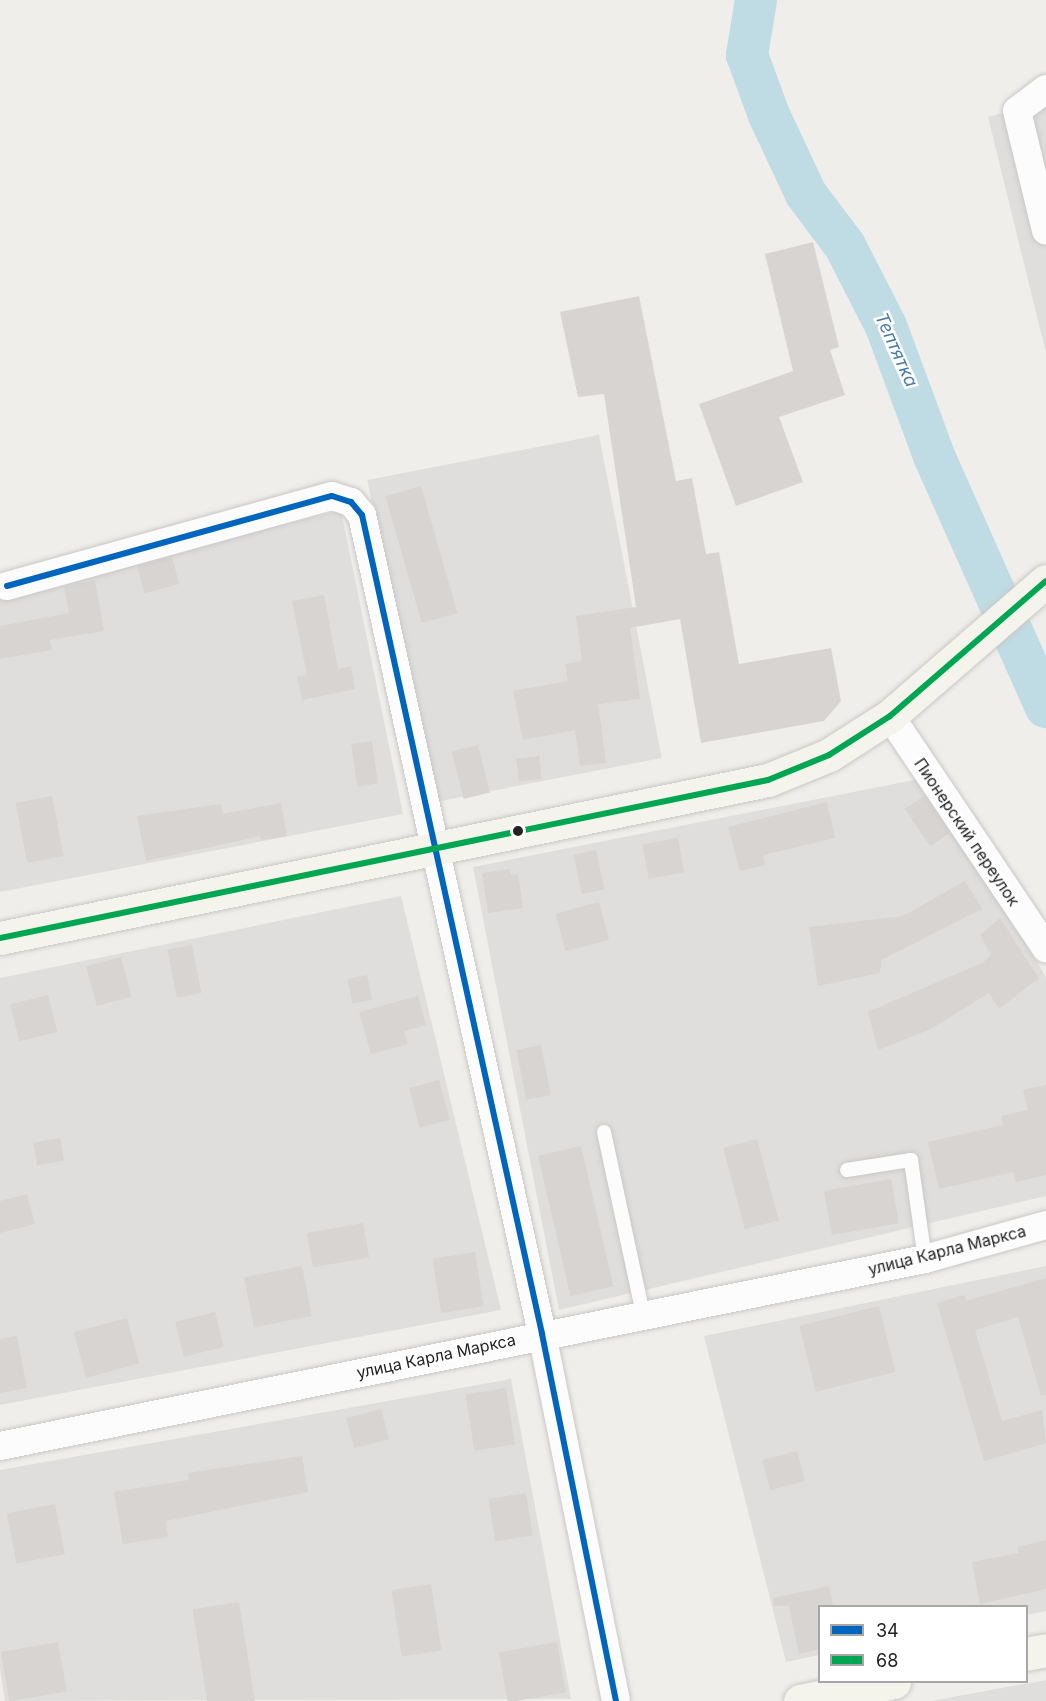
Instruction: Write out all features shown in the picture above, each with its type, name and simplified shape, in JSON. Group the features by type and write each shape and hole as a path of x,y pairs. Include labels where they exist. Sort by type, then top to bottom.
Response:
{"main road":[{"path":"0,938 438,850 768,780 828,755 890,716 1044,582"},
{"path":"1028,1654 1046,1650"},
{"path":"800,1701 889,1683"}],"street":[{"path":"1038,93 1017,111 1046,231"},
{"path":"7,586 332,496 351,502 362,515 438,850 542,1334 616,1701"},
{"name":"Пионерский переулок","path":"890,716 1046,948"},
{"name":"улица Карла Маркса","path":"0,1446 542,1334 925,1259 1046,1225"}],"lane":[{"path":"604,1132 644,1314"},
{"path":"847,1170 911,1160 925,1259"}],"shaded area":[{"path":"1046,101 1046,353 988,117"},
{"path":"599,435 662,758 430,803 367,480"},
{"path":"341,511 403,814 0,892 0,589"},
{"path":"924,778 1046,977 1046,1196 559,1310 473,867"},
{"path":"401,896 501,1310 0,1405 0,978"},
{"path":"1046,1266 1046,1611 1028,1615 1028,1605 818,1605 818,1655 786,1662 704,1336"},
{"path":"511,1379 571,1699 5,1701 0,1669 0,1470"},
{"path":"1046,1680 1046,1701 931,1701"}],"building":[{"path":"813,242 839,347 830,350 845,395 779,417 803,482 736,506 699,404 793,371 765,254"},
{"path":"639,296 676,481 692,478 706,554 719,552 739,664 831,648 841,701 824,721 701,743 680,619 630,628 640,699 598,704 606,763 580,766 575,730 523,740 513,691 568,681 565,664 582,661 576,616 636,607 604,394 578,397 560,312"},
{"path":"421,486 457,613 422,623 385,496"},
{"path":"172,557 179,584 144,593 137,566"},
{"path":"95,580 104,631 50,640 52,650 0,659 0,626 69,613 64,587"},
{"path":"324,595 338,669 351,666 355,689 302,700 297,677 307,675 292,601"},
{"path":"372,741 378,784 357,787 351,744"},
{"path":"478,745 490,793 464,799 452,752"},
{"path":"539,756 542,779 519,782 516,759"},
{"path":"52,796 64,856 27,863 16,803"},
{"path":"924,796 949,833 930,846 905,809"},
{"path":"827,802 835,838 763,855 765,865 740,871 728,827"},
{"path":"281,803 287,836 261,840 260,836 146,861 137,816 221,804 223,814"},
{"path":"678,838 684,872 649,879 643,844"},
{"path":"596,850 604,889 582,894 574,855"},
{"path":"510,869 511,875 518,874 523,908 488,913 482,873"},
{"path":"965,881 982,909 881,960 880,973 818,986 809,927 903,916"},
{"path":"599,902 609,940 566,951 556,914"},
{"path":"1000,918 1039,978 999,1009 989,993 931,1029 878,1050 868,1012 984,962 991,954 980,935"},
{"path":"192,945 201,993 177,998 167,950"},
{"path":"121,957 132,997 97,1006 86,966"},
{"path":"367,975 372,999 353,1004 347,979"},
{"path":"48,995 57,1032 19,1041 10,1004"},
{"path":"418,996 426,1025 404,1031 408,1044 371,1054 359,1012"},
{"path":"541,1045 551,1095 526,1100 516,1050"},
{"path":"439,1080 450,1120 420,1128 409,1088"},
{"path":"1046,1085 1046,1175 1016,1182 1013,1172 939,1189 928,1142 1003,1125 1001,1116 1028,1110 1023,1090"},
{"path":"60,1138 64,1161 37,1165 33,1143"},
{"path":"757,1139 779,1220 745,1229 723,1148"},
{"path":"581,1146 613,1286 571,1296 538,1156"},
{"path":"891,1179 899,1223 832,1235 824,1191"},
{"path":"27,1194 35,1224 0,1233 0,1201"},
{"path":"363,1223 369,1257 313,1267 307,1233"},
{"path":"475,1252 484,1306 441,1313 433,1259"},
{"path":"302,1266 312,1316 254,1327 244,1277"},
{"path":"1046,1278 1046,1395 1041,1396 1018,1317 975,1330 1002,1421 1042,1410 1046,1443 984,1461 937,1303 964,1295 966,1301"},
{"path":"879,1306 895,1372 816,1392 799,1326"},
{"path":"215,1312 224,1347 184,1357 175,1322"},
{"path":"127,1318 139,1363 86,1378 74,1332"},
{"path":"17,1336 27,1388 0,1393 0,1339"},
{"path":"506,1388 515,1444 474,1451 466,1394"},
{"path":"381,1409 389,1439 354,1448 346,1418"},
{"path":"797,1451 805,1481 770,1490 762,1460"},
{"path":"302,1456 308,1492 166,1521 168,1537 123,1544 114,1492 189,1480 188,1473"},
{"path":"526,1493 533,1535 495,1541 488,1499"},
{"path":"55,1504 65,1554 17,1563 7,1513"},
{"path":"1046,1540 1046,1589 980,1604 972,1562 1019,1553 1017,1547"},
{"path":"431,1584 441,1650 402,1656 391,1590"},
{"path":"829,1586 833,1605 818,1605 818,1649 799,1654 789,1606 774,1606 773,1598"},
{"path":"239,1602 255,1701 207,1701 193,1609"},
{"path":"58,1642 67,1691 10,1701 1,1652"},
{"path":"557,1642 566,1692 507,1701 499,1652"}],"waterway":[{"name":"Тептятка","path":"756,0 747,55 769,115 806,194 845,246 886,326 934,456 1046,707"}],"transit line":[{"name":"34","path":"7,586 332,496 351,502 362,515 542,1334 616,1701"},
{"name":"68","path":"0,938 768,780 829,755 890,716 1046,581"}]}
